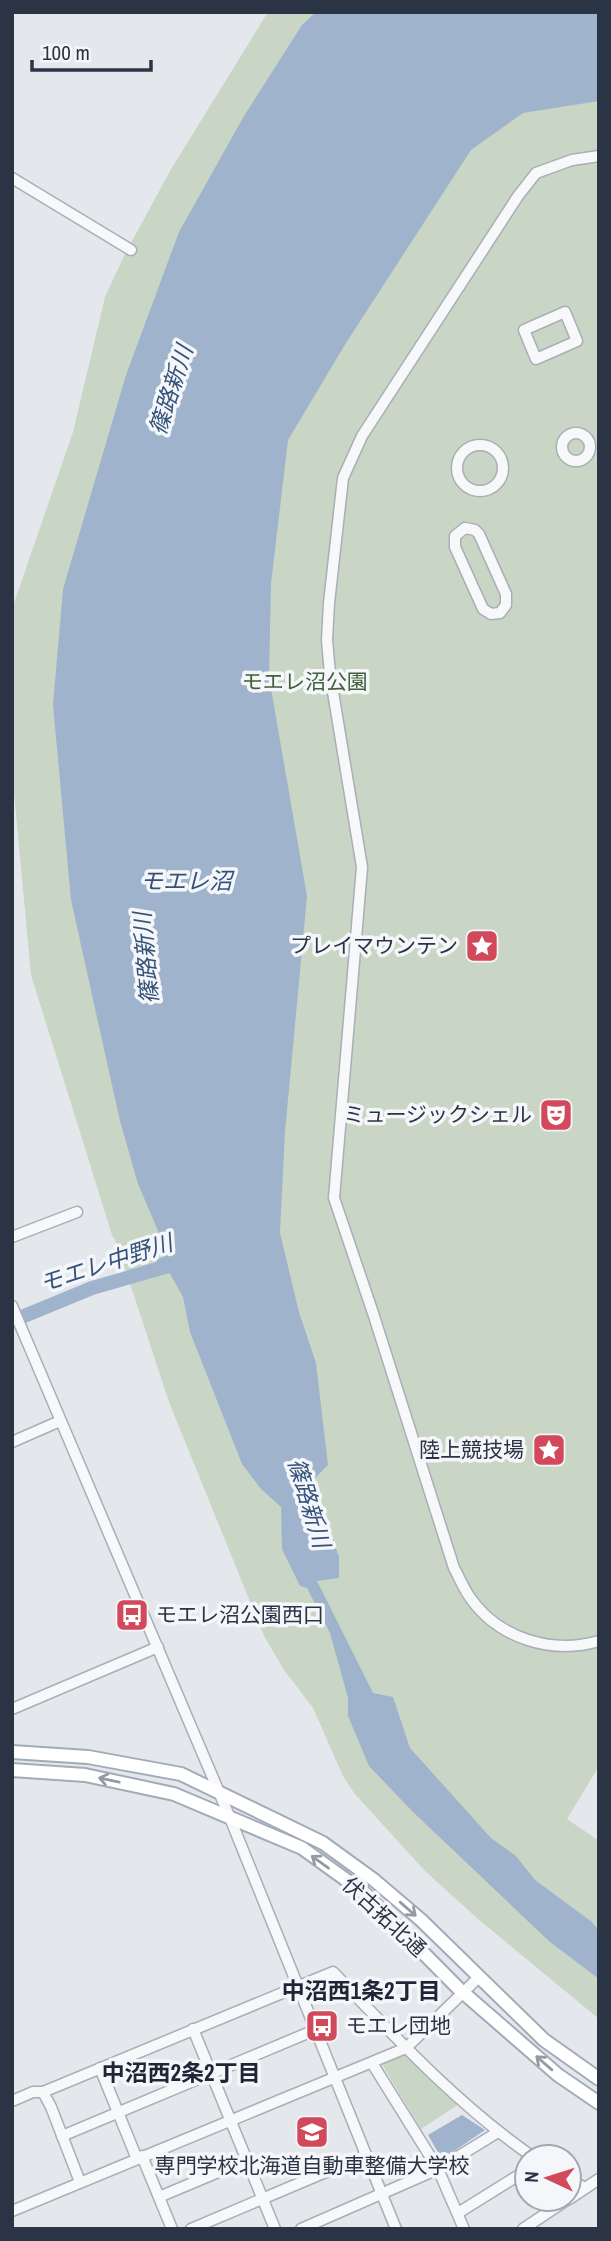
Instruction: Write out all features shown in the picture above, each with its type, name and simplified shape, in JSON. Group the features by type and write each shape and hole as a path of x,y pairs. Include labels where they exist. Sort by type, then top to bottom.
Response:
{"main road":[{"name":"伏古拓北通","path":"12,1752 88,1757 181,1774 323,1843 393,1896 544,2040 599,2079"},
{"name":"伏古拓北通","path":"12,1770 85,1775 174,1794 302,1848 363,1892 463,1993 558,2075 599,2102"}],"street":[{"path":"599,156 572,160 536,173 517,196 362,436 343,478 327,640 330,674 362,867 334,1198 454,1568 469,1596 500,1628 522,1638 558,1645 585,1645 599,1641"},
{"path":"12,178 131,250"},
{"path":"565,312 577,341 536,359 524,330 565,312"},
{"path":"472,447 490,447 502,460 502,478 489,489 472,490 460,478 457,466 459,460 472,447"},
{"path":"471,528 479,534 506,594 506,605 500,613 491,614 483,609 455,548 455,536 459,531 471,528"},
{"path":"12,1237 77,1212"},
{"path":"13,1307 230,1818 396,2229"},
{"path":"12,1441 60,1421"},
{"path":"12,1709 158,1647"},
{"path":"12,2101 33,2092 43,2092 333,1972 406,2048 513,2143"},
{"path":"12,2211 406,2048 479,1978"},
{"path":"193,2029 275,2229"},
{"path":"62,2136 315,2030"},
{"path":"372,2063 438,2169 464,2229"},
{"path":"100,2068 172,2229"},
{"path":"43,2092 80,2182"},
{"path":"301,2229 438,2169 498,2132"},
{"path":"191,2229 366,2155"},
{"path":"159,2197 247,2160"},
{"path":"458,2213 513,2179"},
{"path":"585,2188 599,2179"},
{"path":"523,2229 548,2213"}],"green space":[{"name":"モエレ沼公園","path":"268,12 599,12 599,1766 567,1819 599,1841 599,2019 478,1919 425,1871 354,1793 343,1776 313,1708 284,1670 264,1636 169,1402 112,1235 31,975 12,771 12,609 73,432 105,297 170,171"},
{"path":"404,2055 459,2104 421,2129 383,2066 384,2062"}],"water":[{"name":"モエレ沼","path":"316,12 599,12 599,101 523,113 471,150 346,343 288,440 271,584 269,677 307,896 285,1132 280,1233 299,1312 316,1363 328,1465 307,1486 313,1498 311,1512 328,1525 339,1557 339,1578 317,1581 373,1693 393,1697 410,1748 491,1838 516,1856 535,1880 592,1922 599,1931 599,1979 550,1942 413,1812 369,1766 348,1716 348,1698 330,1633 307,1588 300,1586 282,1549 281,1507 261,1489 242,1464 190,1332 183,1297 169,1272 158,1275 155,1261 168,1254 138,1184 120,1121 71,900 53,705 63,589 126,375 179,232 244,116 302,25"},
{"path":"462,2115 485,2130 450,2154 439,2154 428,2135"}],"waterway":[{"name":"モエレ中野川","path":"12,1321 92,1288 172,1265"}],"place":[{"name":"プレイマウンテン","path":"482,946"},
{"name":"ミュージックシェル","path":"556,1115"},
{"name":"陸上競技場","path":"549,1450"},
{"name":"モエレ沼公園西口","path":"132,1615"},
{"name":"モエレ団地","path":"322,2026"},
{"name":"専門学校北海道自動車整備大学校","path":"312,2132"}],"district":[{"name":"中沼西1条2丁目","path":"361,1991"},
{"name":"中沼西2条2丁目","path":"181,2073"}],"water label":[{"name":"篠路新川","path":"171,390"},
{"name":"篠路新川","path":"146,958"},
{"name":"篠路新川","path":"309,1503"}]}
